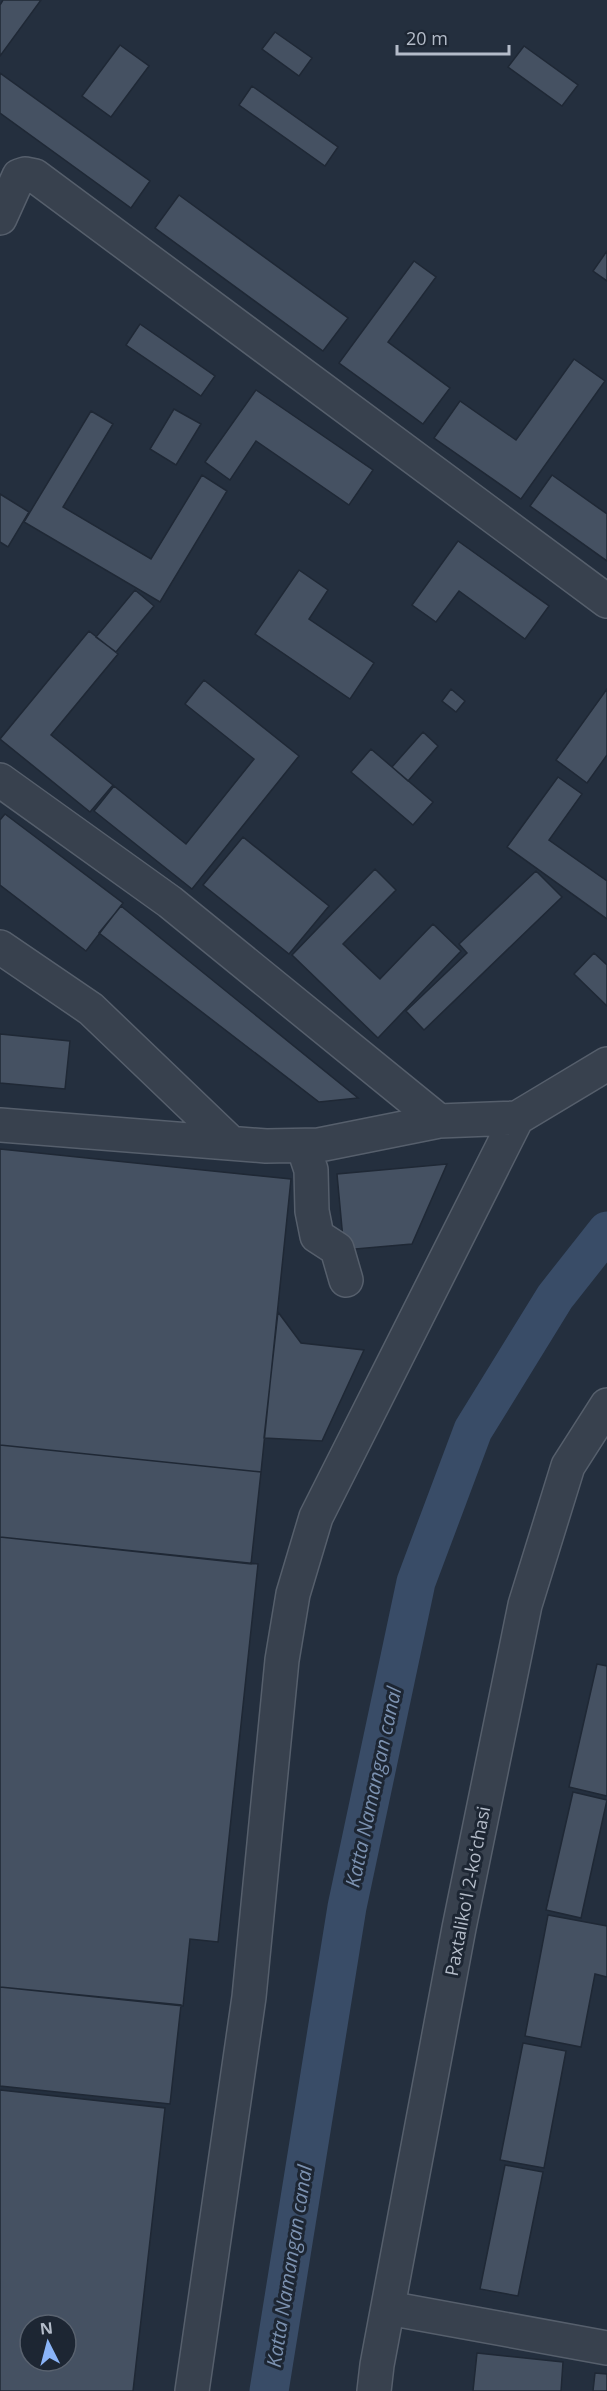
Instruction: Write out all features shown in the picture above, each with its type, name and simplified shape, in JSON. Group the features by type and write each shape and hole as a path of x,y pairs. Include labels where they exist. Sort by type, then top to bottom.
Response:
{"street":[{"path":"0,218 19,176 25,174 35,176 607,601"},
{"path":"0,780 170,902 439,1121"},
{"path":"0,947 91,1009 231,1143"},
{"path":"0,1125 231,1143 319,1145 439,1121 516,1118 607,1064"},
{"path":"192,2391 249,1998 282,1660 293,1594 316,1517 516,1118"},
{"path":"303,1146 311,1170 312,1211 317,1236 337,1250 346,1280"},
{"name":"Paxtalikoʻl 2-koʻchasi","path":"374,2391 459,1928 525,1605 568,1466 607,1405"},
{"path":"388,2308 607,2348"}],"building":[{"path":"3,0 41,0 0,56 0,5"},
{"path":"275,32 312,58 299,76 262,49"},
{"path":"120,45 149,66 111,117 82,96"},
{"path":"524,46 578,85 562,106 508,67"},
{"path":"0,73 150,181 131,208 0,113"},
{"path":"252,86 338,147 325,166 239,105"},
{"path":"179,195 348,318 323,351 155,228"},
{"path":"607,251 607,281 593,271"},
{"path":"414,261 436,277 388,342 450,388 423,424 339,363"},
{"path":"140,324 215,376 201,396 126,345"},
{"path":"574,359 605,381 521,499 434,438 460,401 516,440"},
{"path":"256,390 373,470 349,505 256,441 230,480 205,462"},
{"path":"174,409 201,424 176,465 150,449"},
{"path":"91,411 113,424 63,507 151,559 202,475 227,491 160,602 24,522"},
{"path":"552,475 607,514 607,561 530,506"},
{"path":"0,494 29,512 8,547 0,542"},
{"path":"458,541 549,606 525,639 459,591 436,622 412,605"},
{"path":"299,570 328,590 309,619 374,663 350,699 255,634"},
{"path":"135,590 154,606 116,652 96,637"},
{"path":"89,631 118,654 51,735 113,785 90,812 0,739"},
{"path":"204,680 299,756 192,889 94,811 114,786 186,844 254,759 185,704"},
{"path":"451,689 465,701 456,712 442,701"},
{"path":"607,689 607,755 587,783 556,760"},
{"path":"423,732 438,746 408,781 392,767"},
{"path":"371,749 433,802 413,825 351,772"},
{"path":"558,777 582,794 549,840 607,881 607,919 507,847"},
{"path":"5,814 123,903 86,951 0,885 0,820"},
{"path":"243,837 329,906 289,954 203,885"},
{"path":"375,869 396,890 343,944 380,979 433,924 461,951 378,1038 292,955"},
{"path":"536,871 562,897 424,1030 406,1011 467,953 459,944"},
{"path":"121,906 358,1098 319,1102 99,933"},
{"path":"594,953 607,965 607,1006 574,974"},
{"path":"0,1034 70,1041 65,1089 0,1083"},
{"path":"0,1149 291,1179 261,1472 0,1445"},
{"path":"447,1164 412,1244 344,1250 337,1174"},
{"path":"278,1312 301,1343 364,1350 322,1441 264,1438"},
{"path":"0,1445 261,1472 251,1564 0,1537"},
{"path":"0,1537 258,1564 218,1942 190,1939 183,2006 0,1987"},
{"path":"597,1664 607,1666 607,1796 569,1787"},
{"path":"573,1792 607,1800 581,1918 546,1910"},
{"path":"548,1915 607,1926 607,1977 595,1974 581,2047 525,2036"},
{"path":"0,1987 181,2005 170,2104 0,2086"},
{"path":"523,2043 566,2051 544,2168 500,2160"},
{"path":"0,2090 165,2108 133,2391 0,2391"},
{"path":"505,2165 543,2172 518,2296 480,2289"},
{"path":"477,2353 563,2362 561,2391 473,2391"},
{"path":"595,2373 607,2374 607,2391 593,2391"}],"waterway":[{"name":"Katta Namangan canal","path":"269,2391 347,1907 416,1582 473,1430 555,1297 607,1231"}]}
